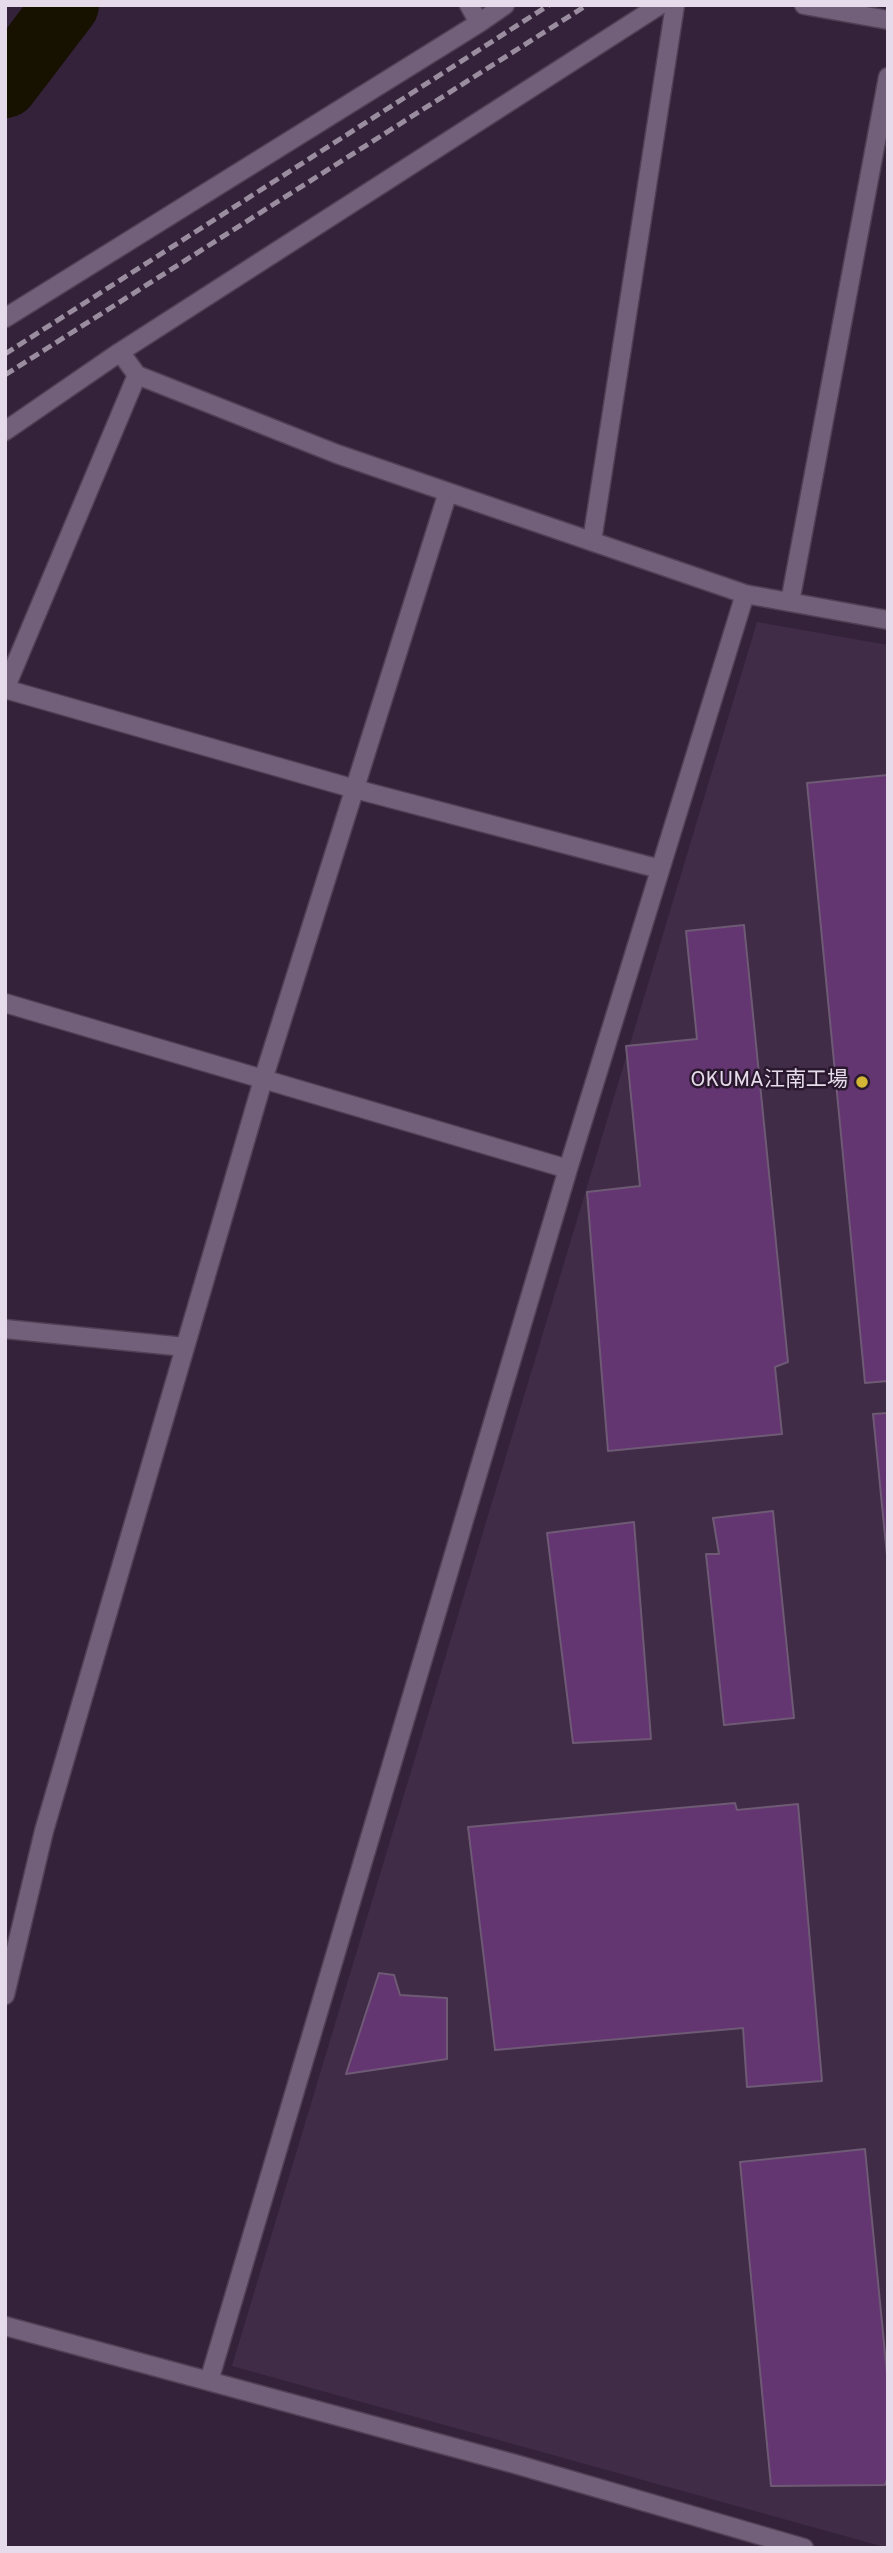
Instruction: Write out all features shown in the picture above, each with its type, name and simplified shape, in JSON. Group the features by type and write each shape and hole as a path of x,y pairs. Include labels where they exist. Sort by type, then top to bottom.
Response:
{"street":[{"path":"469,5 479,23"},
{"path":"5,318 505,5"},
{"path":"5,431 120,352 660,5"},
{"path":"592,541 675,5"},
{"path":"804,5 888,20"},
{"path":"790,601 888,77"},
{"path":"120,352 137,375 337,454 745,594 888,620"},
{"path":"137,375 5,689 355,789 660,869"},
{"path":"5,1995 44,1831 263,1080 448,492"},
{"path":"209,2381 568,1169 745,594"},
{"path":"5,1003 568,1169"},
{"path":"5,1329 185,1347"},
{"path":"5,2326 804,2548"}],"shaded area":[{"path":"757,622 888,645 888,2548 232,2366"}],"building":[{"name":"OKUMA江南工場","path":"888,775 888,1381 865,1383 807,783"},
{"path":"744,925 788,1362 775,1367 782,1434 608,1451 587,1192 640,1186 626,1046 697,1039 686,931"},
{"path":"888,1413 888,1566 873,1414"},
{"path":"773,1511 794,1718 724,1725 706,1554 719,1554 713,1518"},
{"path":"634,1522 651,1739 573,1743 547,1533"},
{"path":"735,1803 737,1810 798,1804 822,2081 747,2087 743,2028 495,2050 468,1827"},
{"path":"379,1973 394,1975 400,1995 447,1998 447,2059 346,2074"},
{"path":"865,2149 888,2384 888,2477 885,2485 771,2486 740,2162"}],"waterway":[{"path":"5,85 66,5"}],"railway":[{"path":"5,354 549,5"},
{"path":"5,375 587,5"}],"place":[{"name":"OKUMA江南工場","path":"862,1082"}]}
